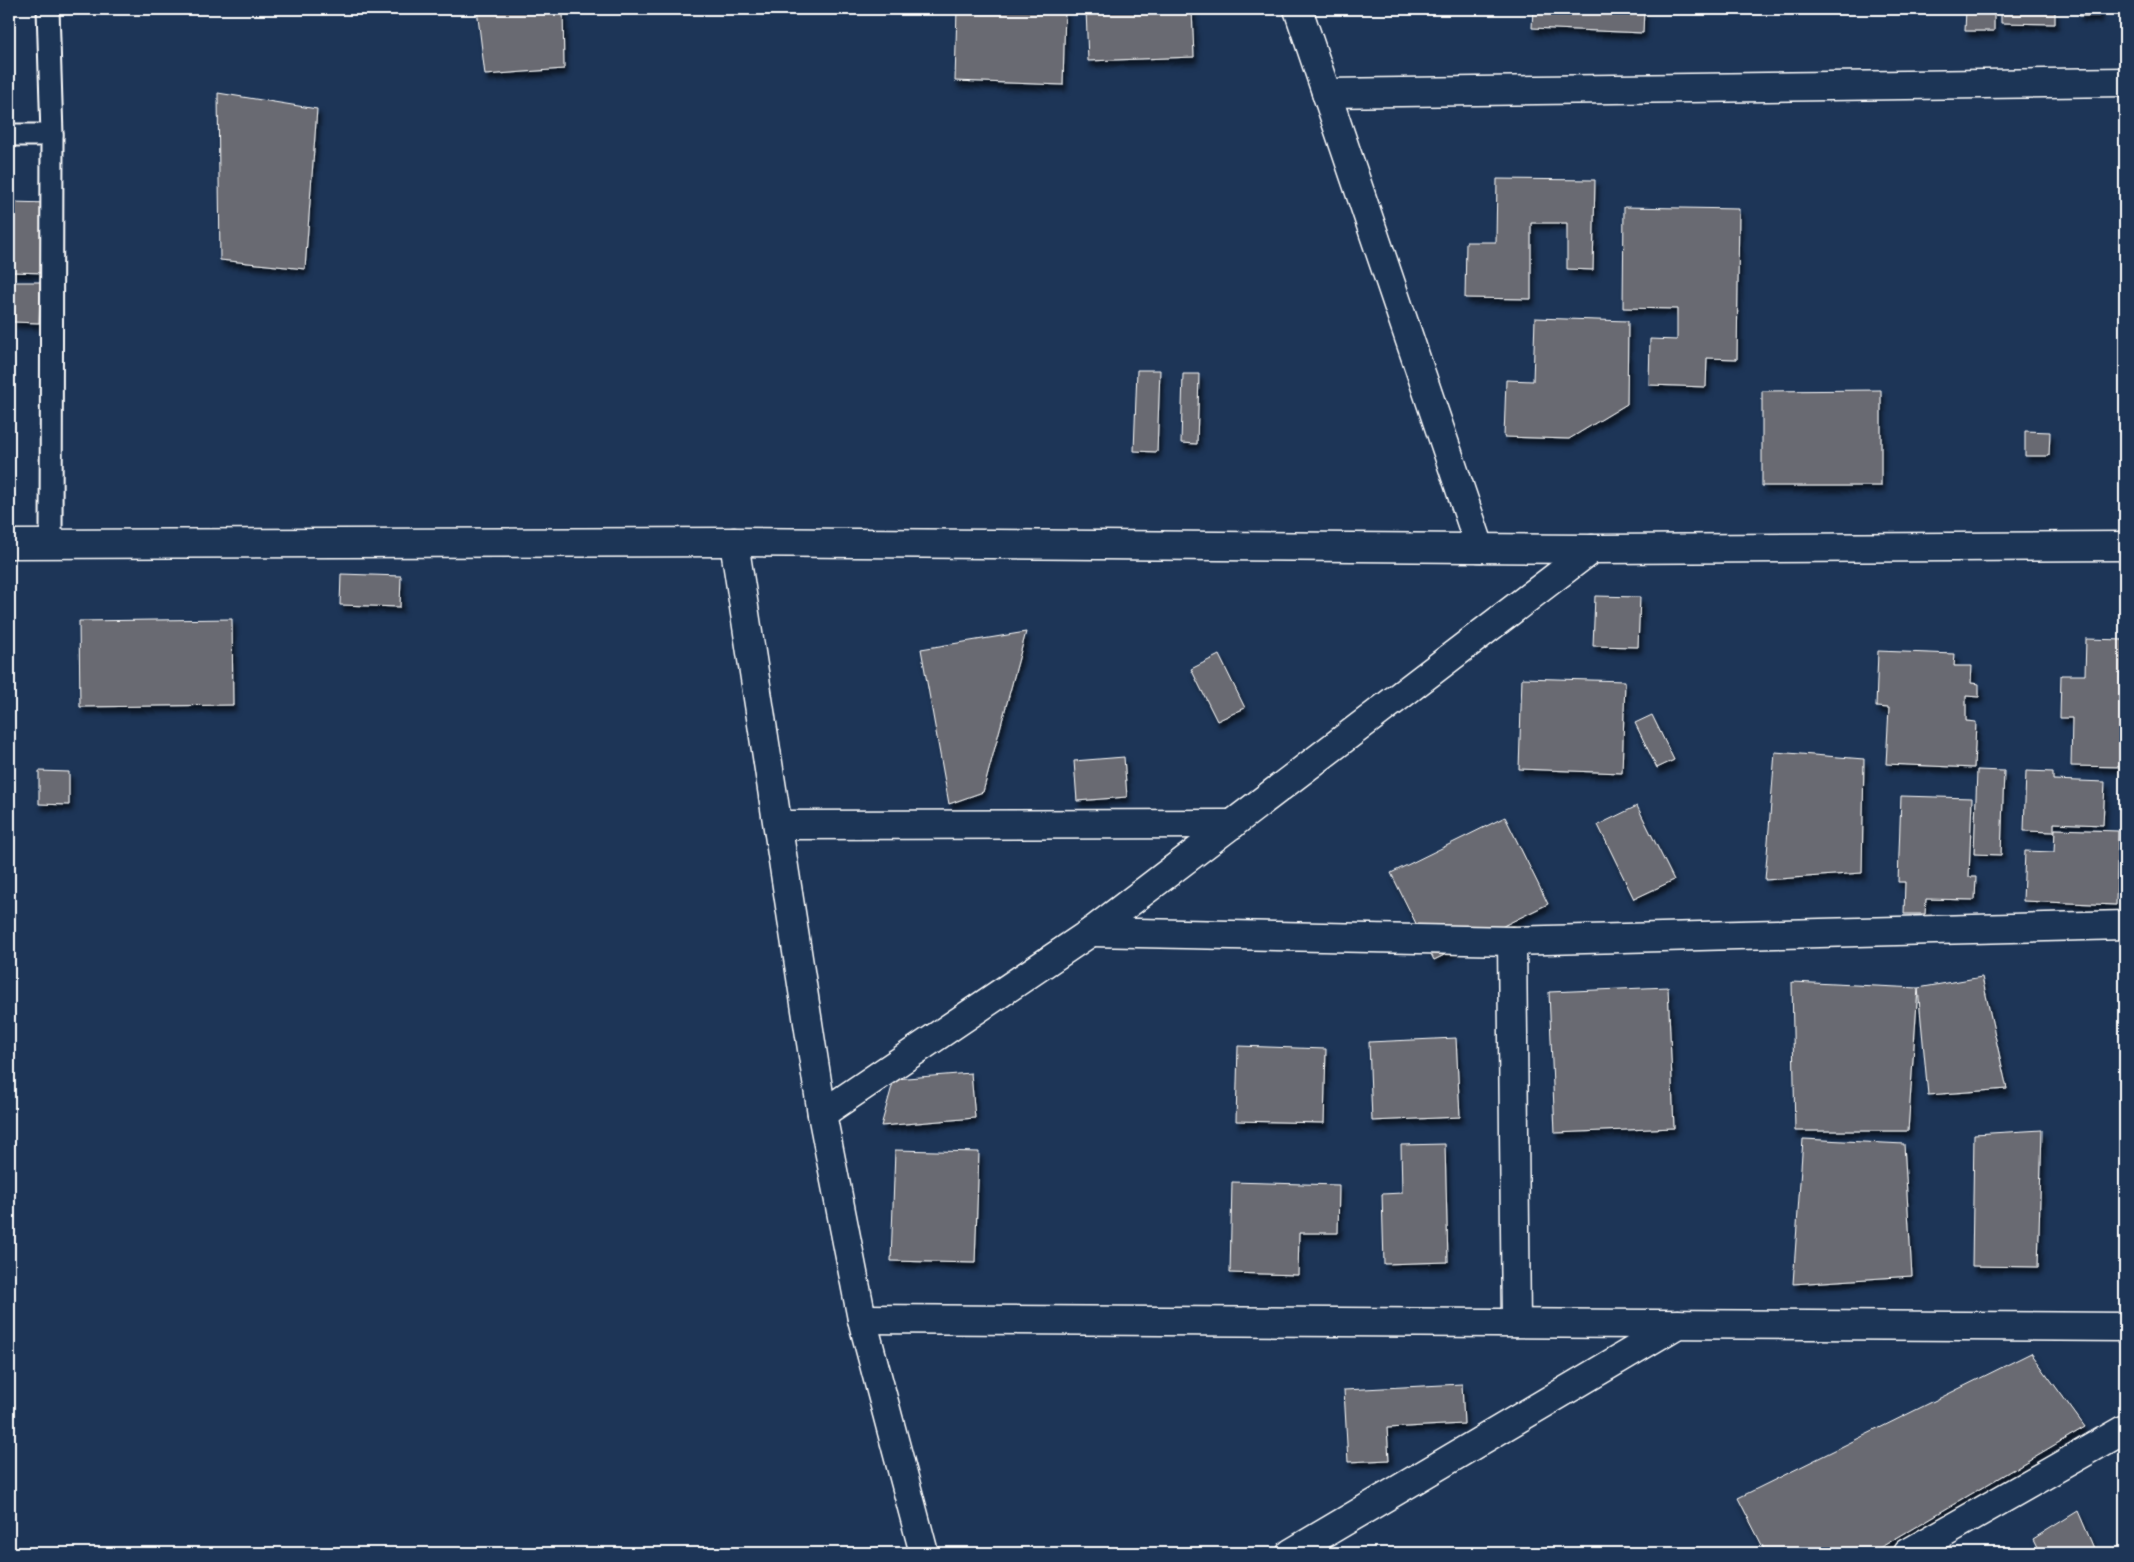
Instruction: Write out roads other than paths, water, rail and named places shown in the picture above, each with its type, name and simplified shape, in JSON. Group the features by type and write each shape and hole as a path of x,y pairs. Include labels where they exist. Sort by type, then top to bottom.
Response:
{"street":[{"path":"1298,9 1480,548"},
{"path":"1326,93 2125,82"},
{"path":"734,542 822,1114 862,1319 924,1553"},
{"path":"9,544 734,542 1592,550 2125,546"},
{"path":"822,1114 1091,932 1592,550"},
{"path":"778,826 1233,824"},
{"path":"1091,932 1512,940 2125,925"},
{"path":"1512,940 1516,1323"},
{"path":"862,1319 2125,1326"},
{"path":"1291,1553 1678,1324"},
{"path":"1908,1553 2125,1429"}],"lane":[{"path":"48,9 52,135 51,544"},
{"path":"9,135 52,135"}]}
